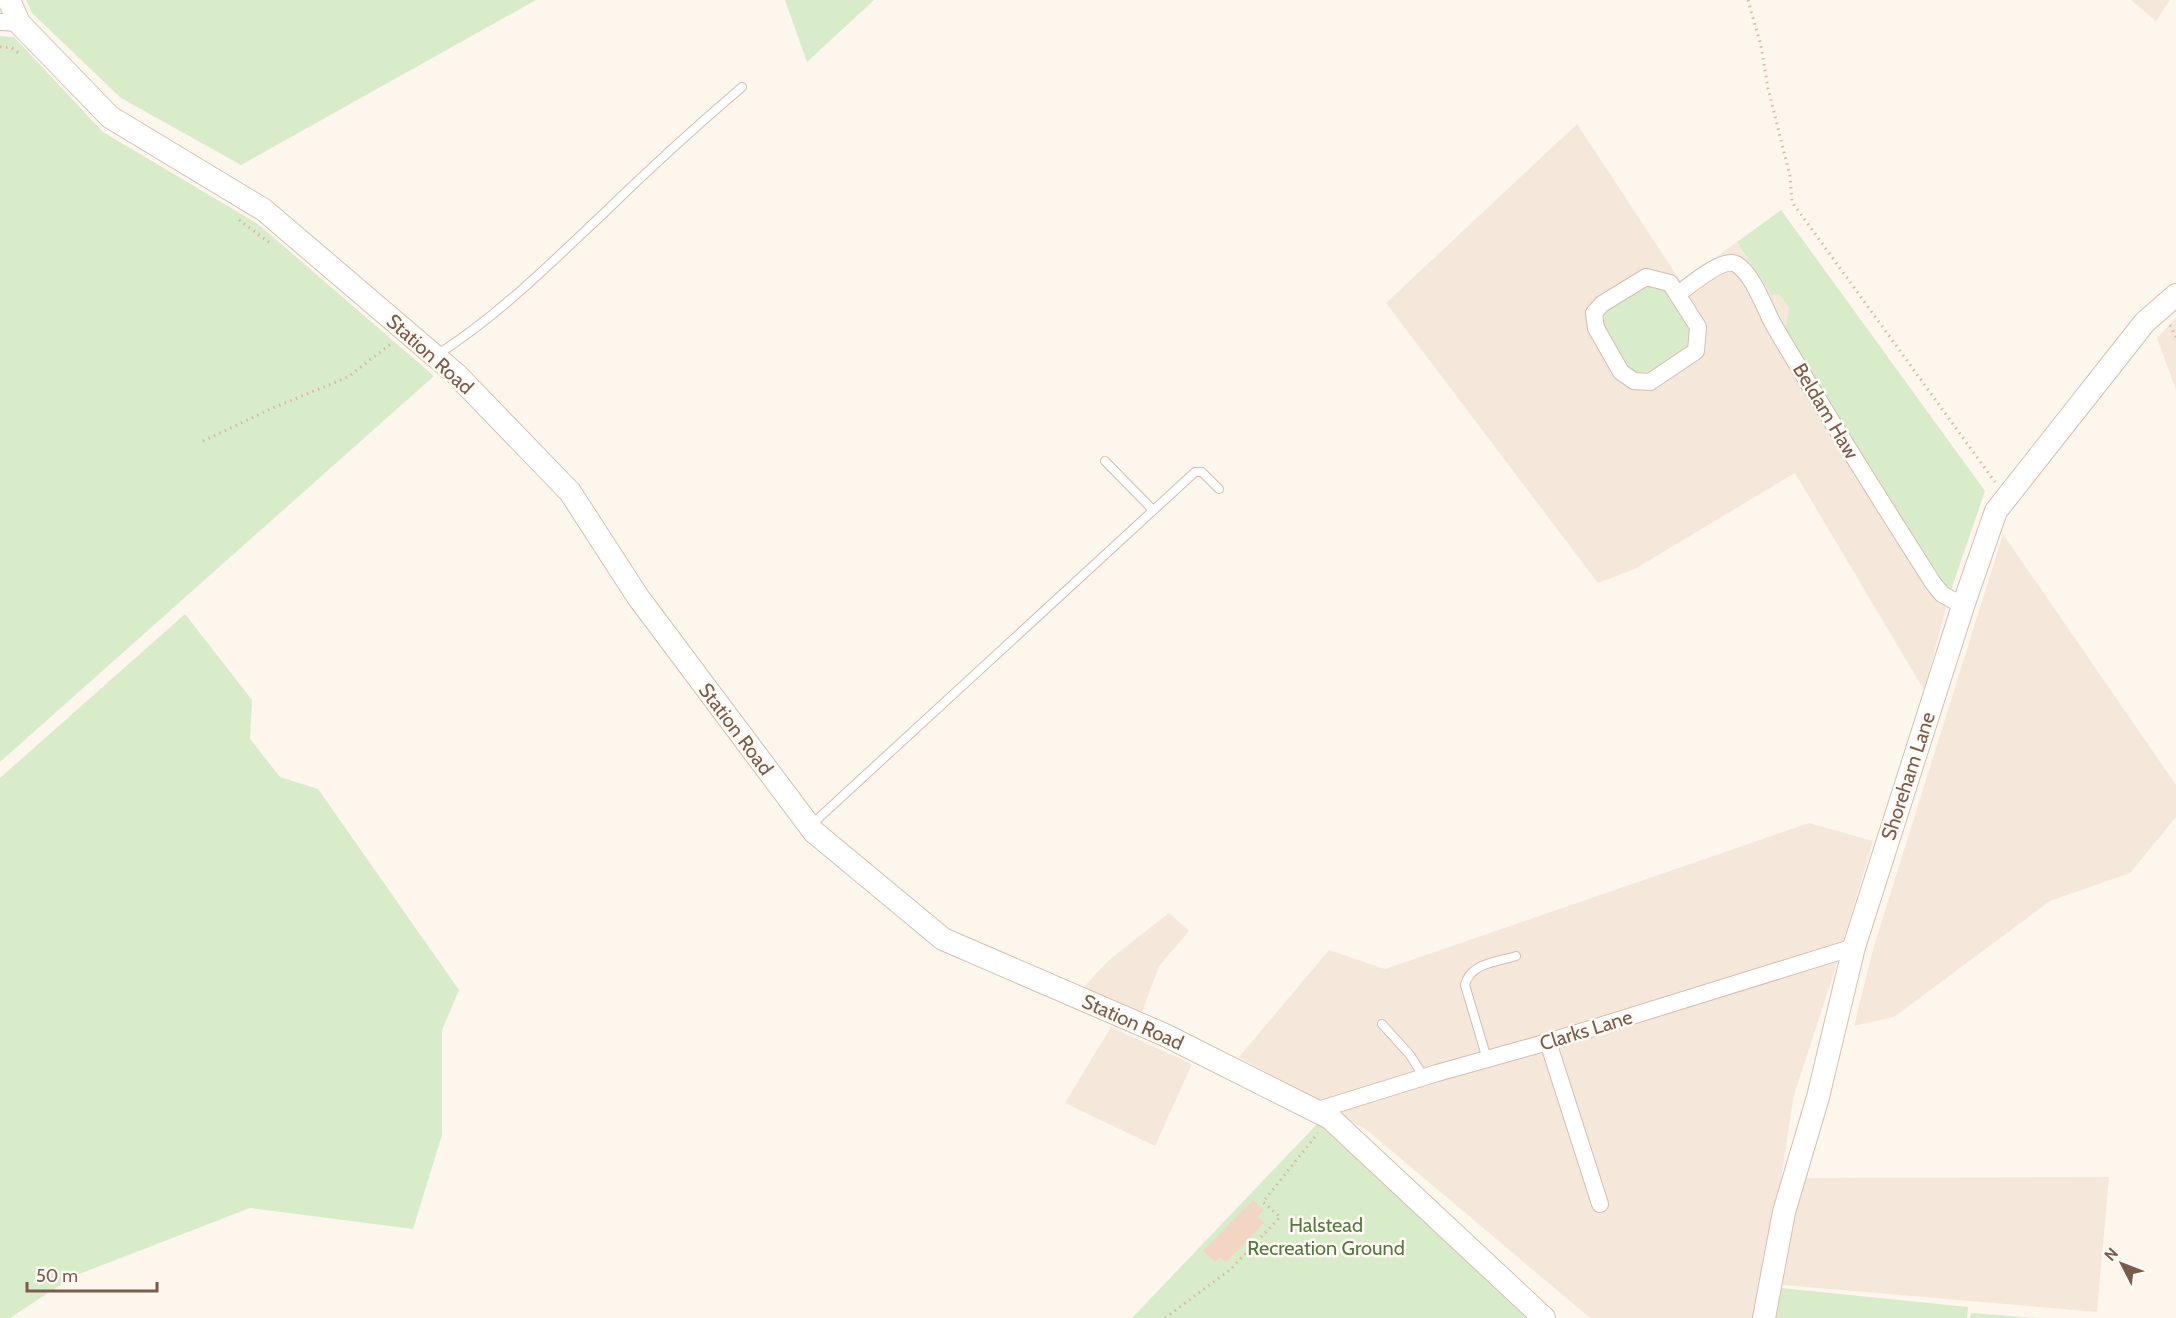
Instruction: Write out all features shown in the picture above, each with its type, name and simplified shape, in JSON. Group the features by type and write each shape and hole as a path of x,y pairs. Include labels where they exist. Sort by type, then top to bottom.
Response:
{"street":[{"name":"Station Road","path":"9,0 10,23 110,117 264,210 456,374 570,492 638,597 814,832 944,939 1165,1035 1324,1114 1544,1318"},
{"name":"Beldam Haw","path":"1678,294 1718,267 1728,262 1737,264 1753,283 1763,306 1810,388 1933,583 1942,594 1963,606"},
{"path":"1646,277 1670,283 1678,294 1698,327 1696,351 1650,382 1634,381 1621,372 1596,328 1594,313 1602,304 1646,277"},
{"name":"Shoreham Lane","path":"1764,1318 1784,1212 1818,1097 1854,947 1963,606 1996,511 2145,322 2176,295"},
{"name":"Clarks Lane","path":"1324,1114 1424,1077 1548,1042 1854,947"},
{"path":"1548,1042 1600,1204"}],"lane":[{"path":"435,356 481,325 561,254 697,125 742,87"},
{"path":"1105,461 1153,510"},
{"path":"809,826 1195,472 1202,472 1219,489"},
{"path":"1486,1059 1465,985 1466,978 1476,967 1516,956"},
{"path":"1383,1024 1410,1055 1424,1077"}],"path":[{"path":"1748,0 1761,46 1768,88 1790,176 1792,202 2007,498"},
{"path":"0,47 12,48 21,56"},
{"path":"235,217 272,245"},
{"path":"203,441 275,407 348,377 393,341"},
{"path":"1165,1318 1231,1269 1280,1217 1263,1202 1324,1114"}],"shaded area":[{"path":"2131,0 2170,0 2156,21"},
{"path":"1577,124 1681,282 1737,242 1772,294 1779,294 1790,308 1785,335 1950,593 1924,690 1795,473 1635,569 1598,583 1386,303"},
{"path":"2176,318 2176,390 2157,338"},
{"path":"2003,534 2176,785 2176,817 2130,873 2050,901 1894,1017 1854,1026 1874,946"},
{"path":"1809,823 1873,841 1794,1095 1781,1178 2109,1177 2097,1312 1760,1283 1753,1318 1590,1318 1368,1131 1239,1057 1329,950 1385,969"},
{"path":"1169,913 1189,931 1159,966 1142,1012 1081,990 1109,960"},
{"path":"1111,1027 1192,1064 1155,1146 1065,1103"}],"green space":[{"path":"26,0 536,0 241,165 121,98 32,13"},
{"path":"785,0 874,0 807,62"},
{"path":"0,36 14,37 103,132 258,224 434,376 0,762"},
{"path":"1781,210 1985,491 1950,593 1785,334 1789,308 1779,294 1772,295 1737,242"},
{"path":"1645,284 1667,288 1690,332 1686,346 1678,357 1637,373 1629,368 1607,335 1603,324 1607,308"},
{"path":"185,614 252,700 250,739 280,777 318,789 459,990 442,1030 442,1135 413,1229 250,1208 74,1276 10,1318 0,1318 0,778"},
{"name":"Halstead Recreation Ground","path":"1319,1122 1540,1318 1132,1318"},
{"path":"1781,1288 1968,1307 1967,1318 1775,1318"},
{"path":"1971,1313 2037,1318 1970,1318"}],"building":[{"path":"1253,1200 1264,1210 1257,1217 1264,1223 1226,1262 1220,1257 1215,1262 1203,1251"}]}
